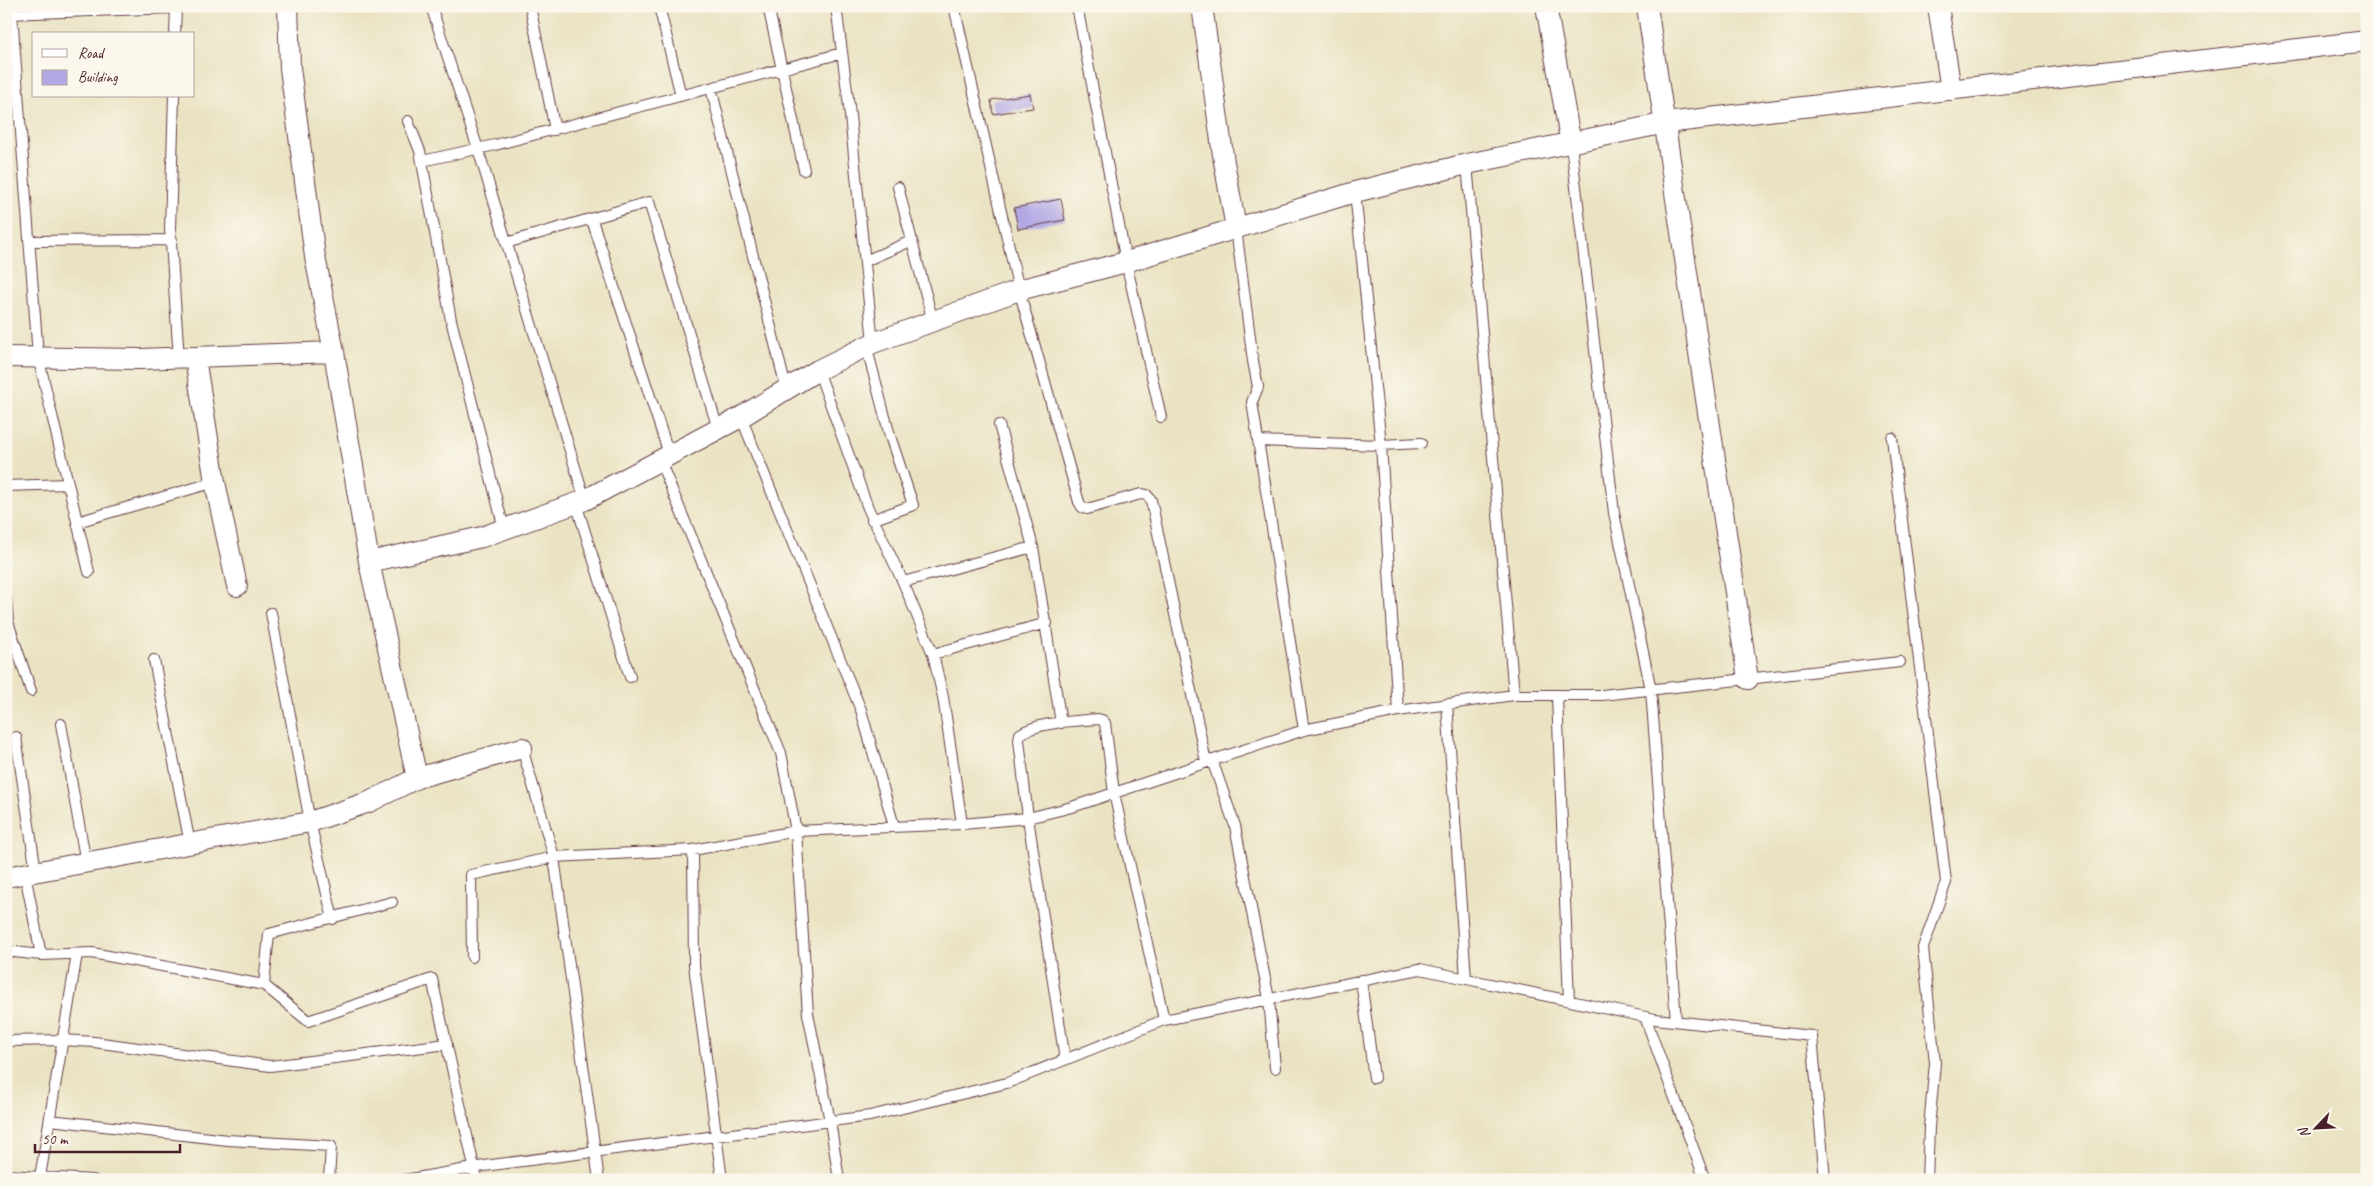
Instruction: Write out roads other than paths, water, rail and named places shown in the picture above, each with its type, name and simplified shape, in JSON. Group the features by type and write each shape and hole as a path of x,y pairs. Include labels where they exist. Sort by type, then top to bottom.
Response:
{"street":[{"path":"288,6 290,68 315,257 334,352 370,562 417,778"},
{"path":"1202,6 1224,162 1236,228"},
{"path":"1546,6 1571,144"},
{"path":"1647,6 1748,679"},
{"path":"1938,6 1951,90"},
{"path":"370,562 482,537 580,502 718,429 818,370 870,344 1019,290 1126,262 1354,192 1467,164 1666,123 2367,42"},
{"path":"6,357 187,358 334,352"},
{"path":"187,358 237,586"},
{"path":"22,874 310,822 368,802 417,778 522,748"}],"lane":[{"path":"431,6 506,242 630,677"},
{"path":"530,6 555,130"},
{"path":"659,6 681,96"},
{"path":"768,6 804,170"},
{"path":"836,6 865,261 870,344 890,436 913,505 872,520"},
{"path":"954,6 1019,290 1082,507 1087,509 1141,494 1147,495 1151,500 1209,761 1235,826 1269,999 1275,1068"},
{"path":"1077,6 1126,262 1161,417"},
{"path":"89,572 38,356 30,241 9,14 176,7 175,32"},
{"path":"422,161 555,130 842,53"},
{"path":"711,88 786,388"},
{"path":"174,98 172,240 187,358"},
{"path":"408,121 420,151 451,320 504,530"},
{"path":"1571,144 1614,512 1651,690 1676,1021"},
{"path":"1467,164 1514,695"},
{"path":"898,186 933,322"},
{"path":"1354,192 1381,446 1398,711"},
{"path":"506,242 592,220 649,202 718,429"},
{"path":"592,220 665,457 782,753 796,831 808,1014 830,1121 839,1180"},
{"path":"1236,228 1258,387 1252,402 1304,730"},
{"path":"30,241 172,240"},
{"path":"865,261 911,241"},
{"path":"818,370 872,520 904,582 933,654 943,697 962,824"},
{"path":"741,416 860,710 894,826"},
{"path":"1000,425 1033,547 1047,624 1061,723"},
{"path":"1892,438 1946,882 1923,948 1935,1063 1927,1180"},
{"path":"1258,441 1381,446 1421,443"},
{"path":"77,522 215,482"},
{"path":"6,486 68,484"},
{"path":"904,582 1033,547"},
{"path":"6,598 8,622 31,691"},
{"path":"270,612 310,822 333,919"},
{"path":"933,654 1047,624"},
{"path":"154,660 190,844"},
{"path":"472,957 471,875 554,857 693,850 796,831 962,824 1028,818 1114,793 1304,730 1398,711 1514,695 1602,695 1900,662"},
{"path":"1557,696 1569,1001"},
{"path":"1447,704 1466,979"},
{"path":"1065,1060 1028,818 1019,740 1020,734 1026,731 1061,723 1102,720 1105,724 1114,793 1164,1020"},
{"path":"61,724 86,863"},
{"path":"16,737 22,874 41,955"},
{"path":"522,748 554,857 599,1180"},
{"path":"693,850 694,965 722,1180"},
{"path":"264,985 268,934 333,919 392,902"},
{"path":"6,951 41,955 92,953 264,985 308,1021 432,979 477,1180"},
{"path":"40,1177 77,954"},
{"path":"405,1180 594,1151 870,1116 1006,1083 1164,1020 1420,969 1645,1017 1812,1036 1825,1180"},
{"path":"1361,980 1374,1078"},
{"path":"1645,1017 1705,1180"},
{"path":"6,1041 63,1040 94,1042 270,1066 447,1044"},
{"path":"50,1120 228,1140 332,1146 329,1180"},
{"path":"6,1175 93,1180"}]}
